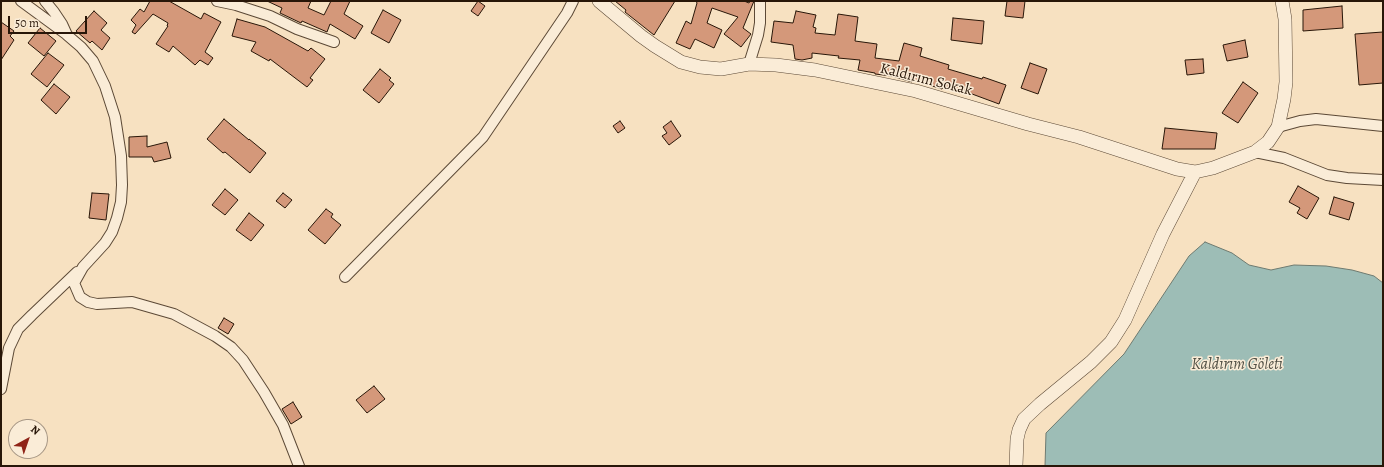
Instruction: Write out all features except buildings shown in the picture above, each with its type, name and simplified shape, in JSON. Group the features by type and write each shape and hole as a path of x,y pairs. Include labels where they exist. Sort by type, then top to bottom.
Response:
{"street":[{"path":"1,389 9,348 18,329 83,267 105,243 112,232 120,202 122,186 122,172 115,117 105,86 93,61 81,47 67,35 21,1"},
{"path":"45,1 58,18 67,35"},
{"path":"217,1 236,5 270,16 297,29 334,42"},
{"path":"345,277 482,137 567,13 573,1"},
{"name":"Kaldırım Sokak","path":"600,1 655,46 681,62 700,67 721,68 749,64 776,65 815,70 916,91 1028,124 1079,137 1177,169 1195,172 1213,168 1255,152"},
{"path":"749,64 758,35 760,23 760,1"},
{"path":"1255,152 1268,142 1278,127 1284,99 1286,82 1285,19 1282,1"},
{"path":"1278,127 1300,121 1316,119 1383,126"},
{"path":"1255,152 1284,158 1328,175 1347,178 1383,180"},
{"path":"1016,466 1017,439 1024,419 1091,362 1111,342 1124,320 1162,234 1195,172"},
{"path":"83,267 74,283 80,297 88,302 97,304 132,302 150,306 174,314 215,336 231,347 243,360 283,425 299,466"}],"water":[{"name":"Kaldırım Göleti","path":"1205,242 1232,253 1249,265 1271,270 1294,265 1326,266 1352,270 1374,276 1383,283 1383,466 1045,466 1046,433 1124,354 1189,256"}]}
